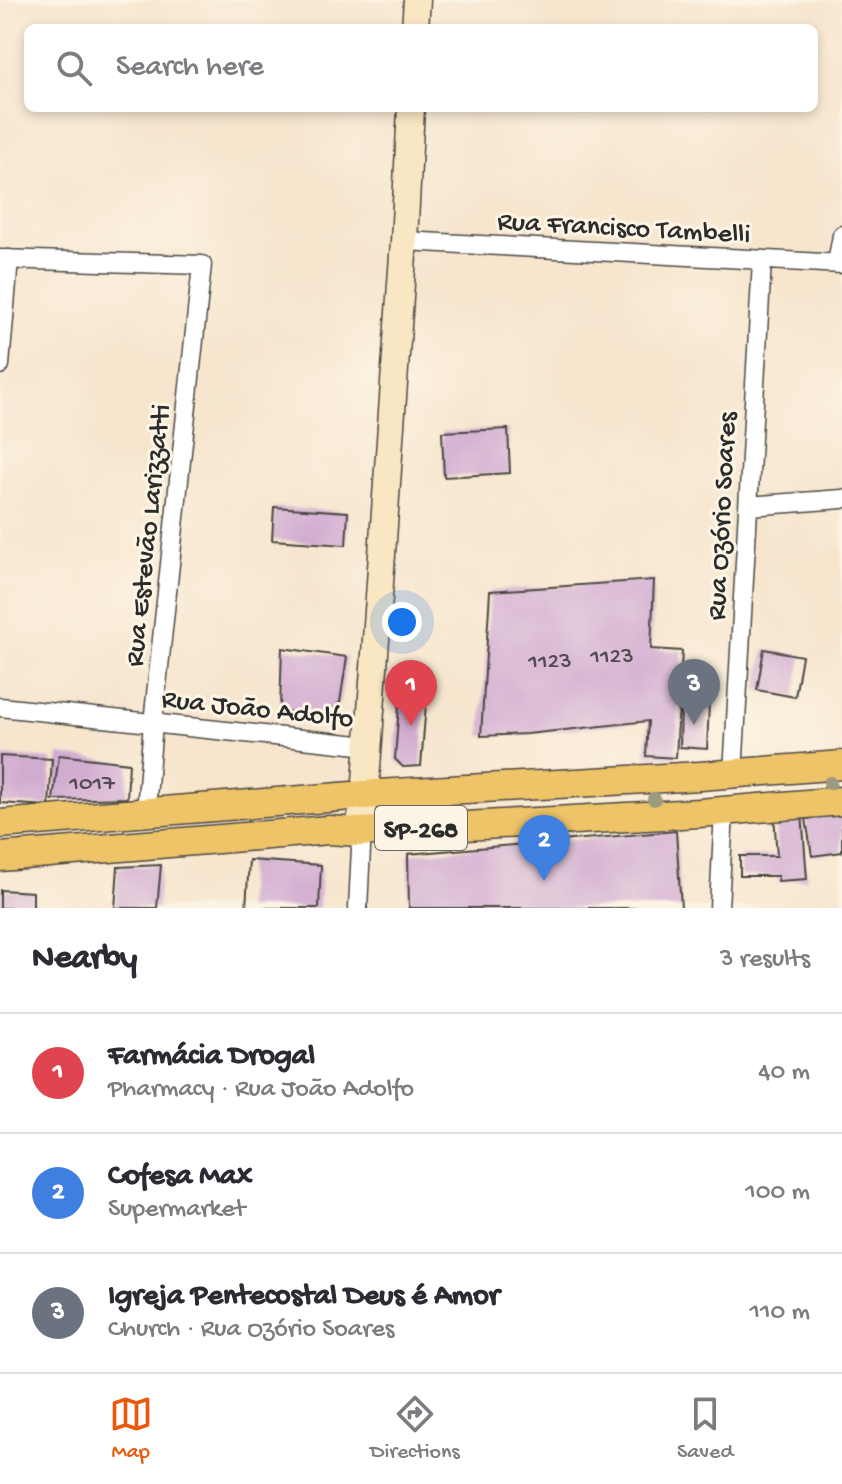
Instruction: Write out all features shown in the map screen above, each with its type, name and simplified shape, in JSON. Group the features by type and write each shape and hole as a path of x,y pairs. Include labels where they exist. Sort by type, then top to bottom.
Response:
{"main road":[{"name":"SP-268","path":"0,824 146,811 842,765"},
{"name":"SP-268","path":"0,857 329,830 358,832 724,811 842,801"}],"street":[{"path":"415,24 417,0"},
{"path":"358,908 361,848 358,832 365,796 411,112"},
{"path":"840,264 842,235"},
{"name":"Rua Francisco Tambelli","path":"404,241 840,264"},
{"path":"0,365 4,259"},
{"name":"Rua Estevão Larizzatti","path":"4,259 202,265 146,811"},
{"name":"Rua Ozório Soares","path":"733,774 762,261"},
{"path":"748,506 842,499"},
{"name":"Rua João Adolfo","path":"0,707 368,746"},
{"path":"719,908 724,811"}],"building":[{"path":"508,429 510,473 444,477 442,432"},
{"path":"274,507 348,512 346,545 272,540"},
{"path":"654,580 651,649 682,651 676,758 646,756 648,721 481,736 490,591"},
{"path":"282,648 347,657 340,702 325,717 280,710"},
{"path":"764,649 802,656 795,697 757,690"},
{"path":"427,691 421,766 403,767 395,759 400,692"},
{"path":"681,701 709,702 707,749 680,747"},
{"path":"59,755 129,763 127,798 53,800"},
{"path":"0,756 52,759 49,806 0,803"},
{"path":"802,813 807,879 778,881 778,876 740,876 740,856 777,856 774,815"},
{"path":"842,814 842,852 812,856 806,819"},
{"path":"676,831 681,908 409,908 408,854"},
{"path":"249,860 321,865 319,908 246,908"},
{"path":"161,865 157,908 115,908 118,867"},
{"path":"0,890 33,892 33,908 0,908"}],"place":[{"name":"Igreja Pentecostal Deus é Amor","path":"694,725"},
{"name":"Farmácia Drogal","path":"411,726"},
{"name":"Cofesa Max","path":"544,881"}]}
